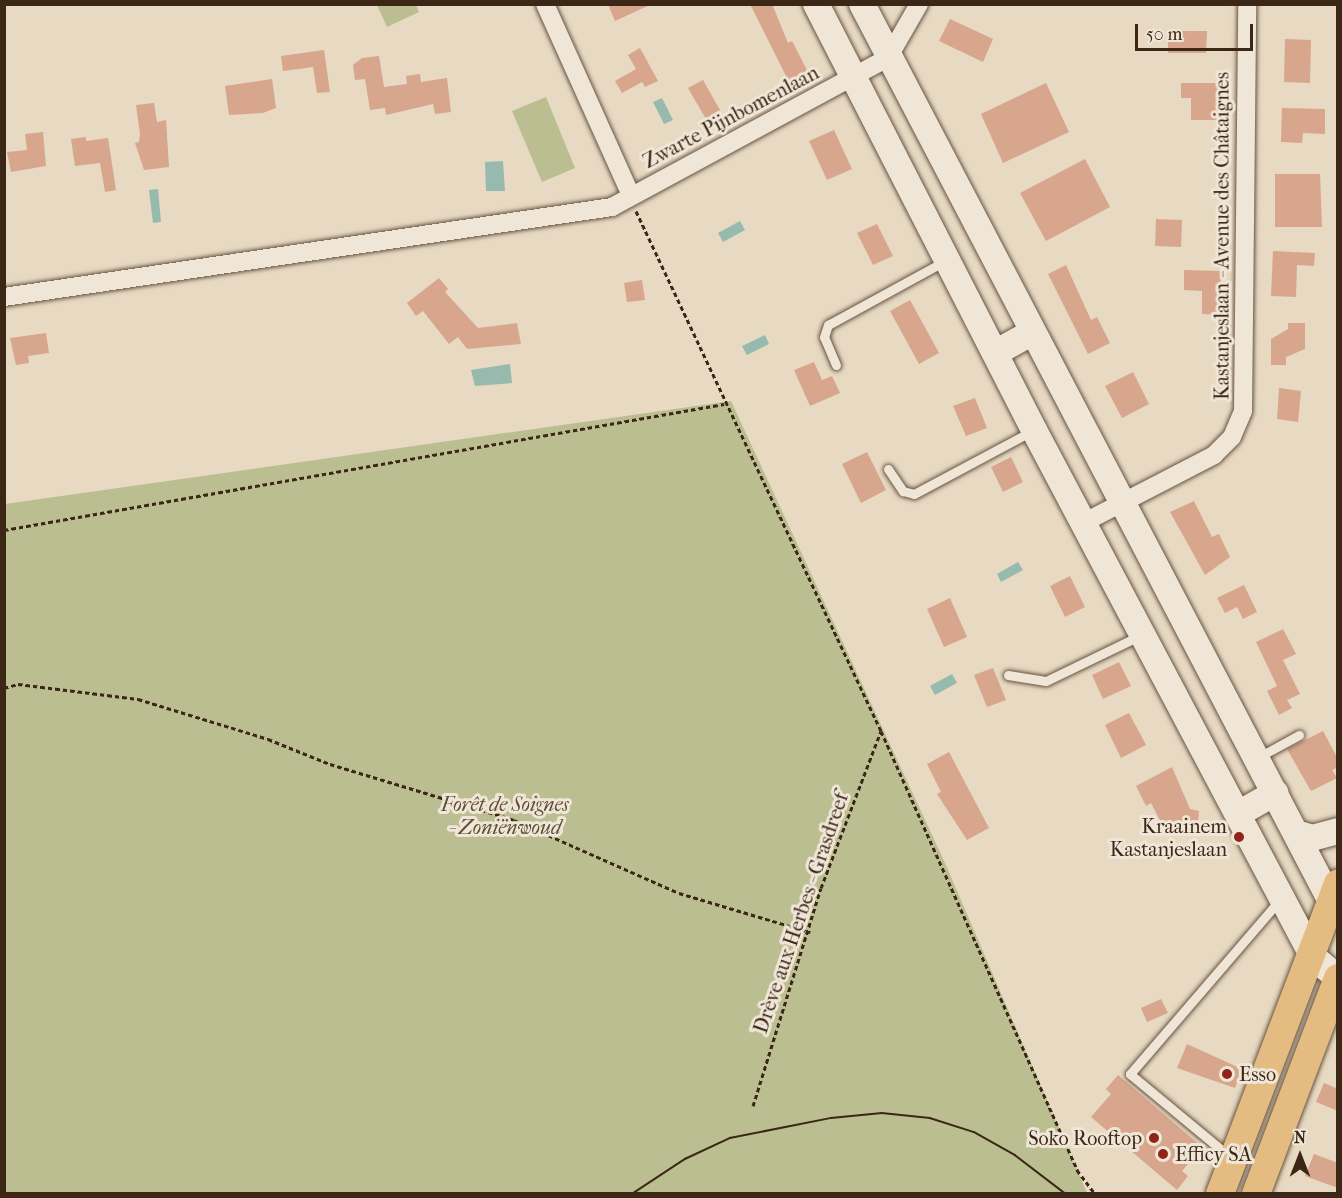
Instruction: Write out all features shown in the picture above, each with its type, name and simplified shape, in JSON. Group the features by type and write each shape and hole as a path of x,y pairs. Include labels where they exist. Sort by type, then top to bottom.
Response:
{"main road":[{"path":"1220,1194 1232,1158 1336,900"},
{"path":"1256,1194 1338,978"}],"street":[{"path":"545,4 631,195"},
{"path":"816,4 851,78 1034,430 1313,957 1338,978"},
{"path":"862,4 888,58 1124,501 1296,833 1336,900"},
{"path":"888,58 919,4"},
{"name":"Kastanjeslaan - Avenue des Châtaignes","path":"1083,523 1214,454 1232,437 1243,411 1247,4"},
{"name":"Zwarte Pijnbomenlaan","path":"4,297 612,207 888,58"},
{"path":"995,353 1032,332"},
{"path":"1238,814 1275,793"},
{"path":"1296,833 1312,838 1338,831"}],"lane":[{"path":"836,365 824,337 828,325 946,260"},
{"path":"888,469 903,491 914,494 1034,430"},
{"path":"1008,675 1046,681 1143,634"},
{"path":"1257,758 1299,735"},
{"path":"1232,1158 1130,1074 1282,898"}],"path":[{"path":"631,195 640,223 724,404 881,731 1077,1170 1095,1194"},
{"path":"4,530 724,404"},
{"path":"4,688 18,684 138,699 268,739 330,764 514,820 679,893 810,933"},
{"name":"Drève aux Herbes - Grasdreef","path":"753,1106 810,933 821,888 881,731"}],"green space":[{"path":"377,5 416,5 419,12 387,27"},
{"path":"546,97 575,168 542,182 512,111"},
{"name":"Forêt de Soignes - Zoniënwoud","path":"731,401 945,863 1087,1193 5,1193 5,504"}],"water":[{"path":"662,98 673,120 664,124 653,102"},
{"path":"503,161 505,191 486,191 485,162"},
{"path":"158,189 161,222 153,223 149,190"},
{"path":"740,221 745,230 723,242 718,233"},
{"path":"765,335 769,344 747,355 742,346"},
{"path":"510,364 512,383 475,386 471,370"},
{"path":"1018,562 1023,570 1001,582 997,574"},
{"path":"952,674 957,683 935,695 930,686"}],"building":[{"path":"608,4 652,4 615,21"},
{"path":"750,4 772,4 788,43 792,41 808,72 789,82"},
{"path":"950,19 993,39 983,62 939,41"},
{"path":"1168,31 1207,31 1206,53 1168,53"},
{"path":"1285,39 1311,40 1310,83 1284,82"},
{"path":"640,48 658,81 645,87 642,82 622,93 615,81 636,69 628,55"},
{"path":"324,50 330,92 317,93 313,67 283,71 281,56"},
{"path":"379,56 384,87 407,84 406,76 420,74 421,82 447,78 451,112 435,114 433,104 386,115 385,108 370,110 365,79 355,80 353,65 362,58"},
{"path":"272,79 276,108 263,113 229,115 225,86"},
{"path":"703,80 720,110 706,119 688,88"},
{"path":"1046,83 1069,132 1003,163 981,114"},
{"path":"1181,83 1218,83 1218,120 1191,120 1191,98 1181,98"},
{"path":"154,103 157,122 166,120 169,167 144,170 135,143 139,142 140,134 136,105"},
{"path":"1282,108 1325,109 1325,134 1303,133 1302,143 1281,142"},
{"path":"834,130 852,169 827,180 809,141"},
{"path":"43,132 46,166 11,172 7,152 27,150 25,134"},
{"path":"86,137 86,141 108,138 116,190 105,192 100,163 75,166 71,139"},
{"path":"1085,159 1110,207 1046,241 1020,193"},
{"path":"1275,174 1320,174 1322,227 1275,227"},
{"path":"1156,219 1182,220 1181,247 1155,246"},
{"path":"877,224 893,256 873,265 857,233"},
{"path":"1273,251 1315,253 1314,266 1297,265 1296,297 1271,296"},
{"path":"1066,265 1091,320 1097,317 1110,343 1088,354 1048,274"},
{"path":"1184,270 1221,271 1220,315 1202,314 1202,291 1184,290"},
{"path":"439,278 448,289 445,292 478,328 517,323 521,344 467,349 458,337 449,344 423,311 416,316 407,303"},
{"path":"642,280 645,300 627,302 624,283"},
{"path":"910,300 939,353 919,364 890,311"},
{"path":"1288,323 1305,323 1305,349 1286,357 1286,365 1271,365 1271,339 1288,329"},
{"path":"46,333 49,353 28,356 29,363 16,365 10,338"},
{"path":"814,362 822,380 832,376 840,393 810,406 794,370"},
{"path":"1133,372 1149,404 1122,418 1105,386"},
{"path":"1279,388 1301,391 1298,422 1277,419"},
{"path":"975,398 987,428 966,436 953,406"},
{"path":"867,452 886,490 861,503 842,464"},
{"path":"1011,457 1023,482 1003,492 991,467"},
{"path":"1194,501 1212,537 1219,534 1230,557 1205,575 1170,512"},
{"path":"1070,576 1085,607 1065,617 1050,586"},
{"path":"1244,585 1257,612 1243,619 1237,607 1225,613 1217,598"},
{"path":"950,598 967,637 944,647 927,609"},
{"path":"1283,629 1296,654 1283,660 1300,694 1287,700 1292,708 1279,715 1267,691 1277,686 1256,642"},
{"path":"1119,662 1131,686 1103,699 1092,675"},
{"path":"993,668 1006,700 987,707 974,675"},
{"path":"1129,713 1146,745 1121,758 1105,725"},
{"path":"1323,731 1338,759 1338,767 1332,770 1337,778 1311,791 1287,749"},
{"path":"949,752 989,828 967,840 937,794 941,792 927,764"},
{"path":"1172,767 1190,809 1199,811 1198,824 1179,833 1175,825 1165,830 1151,803 1146,806 1136,786"},
{"path":"1161,999 1168,1013 1147,1022 1141,1008"},
{"path":"1187,1044 1242,1069 1235,1088 1177,1068"},
{"path":"1118,1075 1202,1147 1182,1171 1188,1176 1177,1190 1091,1117 1111,1094 1106,1089"},
{"path":"1324,1083 1338,1089 1338,1111 1316,1102"},
{"path":"1314,1154 1338,1163 1338,1188 1305,1176"}],"tram line":[{"path":"632,1194 685,1159 730,1138 831,1118 882,1113 930,1118 974,1132 1015,1155 1066,1194"}],"place":[{"name":"Kraainem Kastanjeslaan","path":"1239,837"},
{"name":"Esso","path":"1227,1074"},
{"name":"Soko Rooftop","path":"1154,1138"},
{"name":"Efficy SA","path":"1163,1154"}]}
